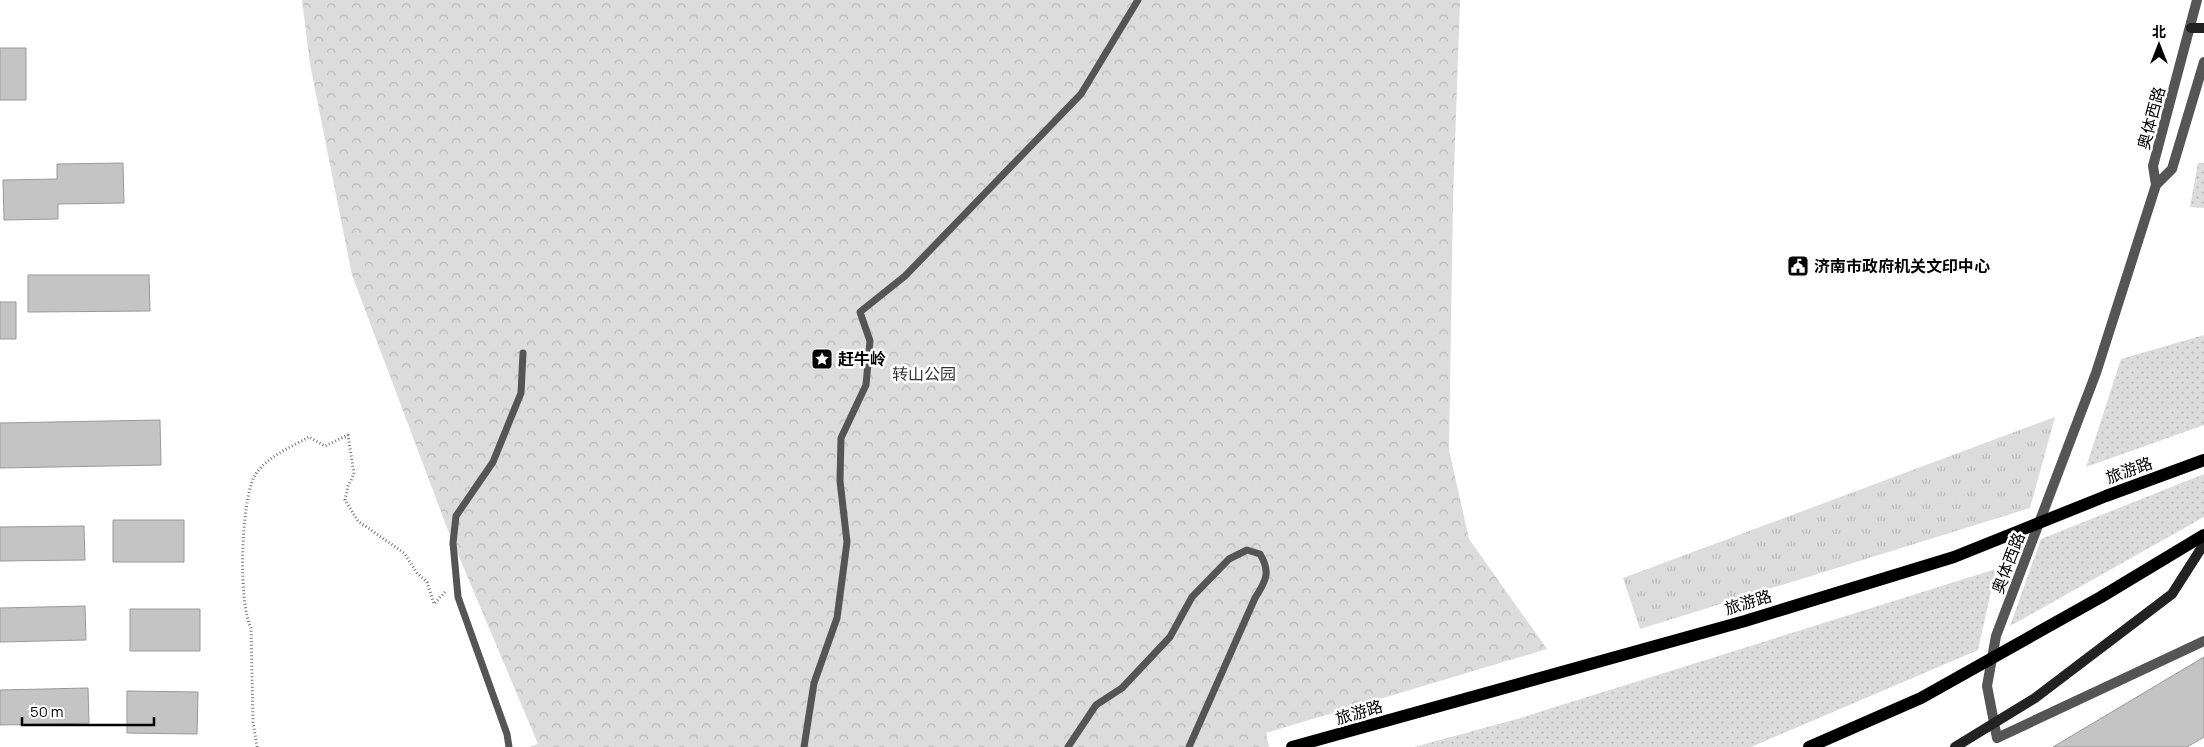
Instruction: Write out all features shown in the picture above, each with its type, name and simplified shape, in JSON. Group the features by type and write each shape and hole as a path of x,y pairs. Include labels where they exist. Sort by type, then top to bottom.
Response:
{"main road":[{"name":"旅游路","path":"1292,747 1745,621 1954,556 2106,496 2204,460"},
{"path":"1809,747 1921,698 2028,636 2101,597 2204,535"}],"street":[{"name":"奥体西路","path":"2197,0 2153,166 2156,185 2096,373 1996,636 1987,686 1997,738 2204,641"},
{"path":"2190,28 2204,28"},
{"name":"奥体西路","path":"2156,185 2172,169 2204,62"},
{"path":"1955,747 2035,698 2172,594 2204,544"}],"lane":[{"path":"804,747 814,683 837,618 847,542 840,481 841,438 866,385 870,341 860,312 905,276 1081,94 1138,0"},
{"path":"509,747 507,734 458,597 453,543 456,516 493,462 521,393 523,353"},
{"path":"1068,747 1096,705 1122,688 1170,637 1192,597 1229,559 1247,550 1260,554 1267,565 1265,583 1255,598 1189,747"}],"path":[{"path":"257,747 253,722 251,628 247,620 244,568 244,520 254,477 273,458 309,437 324,446 348,435 354,474 348,486 345,500 358,522 404,553 417,573 427,582 434,604 445,592 458,597"}],"green space":[{"name":"转山公园","path":"302,0 1460,0 1453,200 1449,450 1469,539 1547,649 1266,733 1269,747 530,747 538,744 449,533 352,275 310,64"},
{"path":"2198,163 2204,163 2204,208 2190,207"},
{"path":"2204,335 2204,425 2086,467 2121,359"},
{"path":"2055,417 2030,508 1640,629 1623,578"},
{"path":"2204,474 2204,517 2010,626 2041,539"},
{"path":"1996,569 1978,650 1751,747 1414,747 1517,719"}],"building":[{"path":"0,48 26,48 26,100 0,100"},
{"path":"123,163 124,203 58,204 58,219 4,220 3,180 57,179 57,164"},
{"path":"28,275 149,275 150,311 28,312"},
{"path":"0,302 16,302 16,339 0,339"},
{"path":"160,420 161,465 0,468 0,423"},
{"path":"113,520 184,520 184,562 113,562"},
{"path":"84,526 85,560 0,561 0,527"},
{"path":"85,606 86,640 0,642 0,608"},
{"path":"130,609 200,609 200,651 130,651"},
{"path":"2204,657 2204,737 2187,747 2053,747"},
{"path":"88,688 89,723 0,725 0,690"},
{"path":"127,691 198,692 197,734 127,733"}],"place":[{"name":"济南市政府机关文印中心","path":"1798,266"},
{"name":"赶牛岭","path":"822,359"}]}
